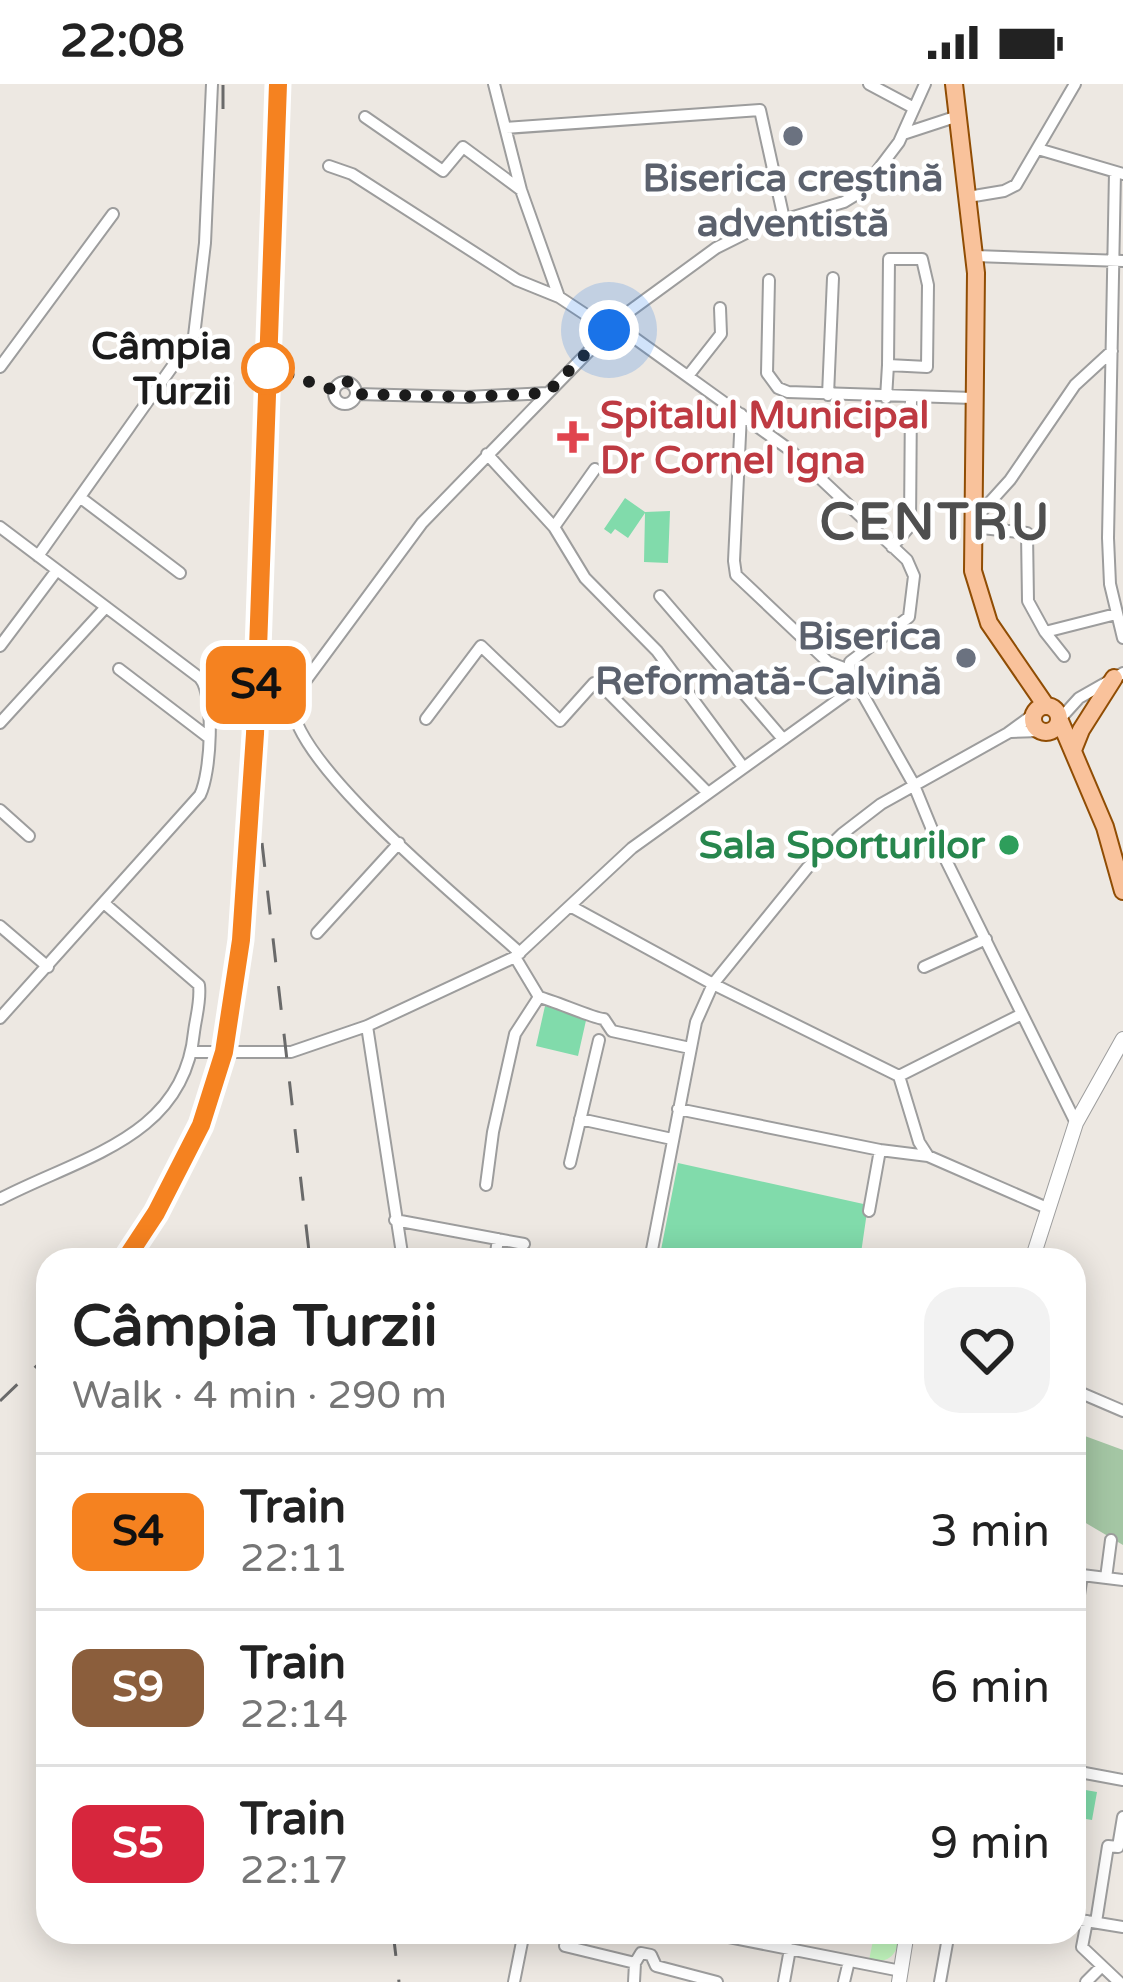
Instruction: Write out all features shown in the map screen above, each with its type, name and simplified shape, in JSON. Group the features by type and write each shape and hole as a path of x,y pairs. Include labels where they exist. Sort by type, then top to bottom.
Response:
{"main road":[{"path":"954,84 975,256 971,522 976,587 989,623 1054,738 1081,769"},
{"path":"1073,750 1081,730 1119,675"},
{"path":"1046,718 1073,750 1106,827 1123,891"}],"street":[{"path":"38,556 194,336 205,243 212,84"},
{"path":"494,84 521,190 559,297"},
{"path":"869,84 912,112"},
{"path":"611,1031 607,1020 595,1020 574,1006 539,997 518,955 327,772 307,746 291,710 303,680 398,552 612,327 716,248 784,219 844,202 862,191 903,134 925,84"},
{"path":"968,196 1004,191 1016,184 1076,84"},
{"path":"506,128 760,110 784,219"},
{"path":"912,112 913,124 921,128"},
{"path":"903,134 958,116"},
{"path":"365,117 443,171 463,147 521,190"},
{"path":"1038,149 1119,173 1108,538 1123,638"},
{"path":"329,166 352,175 517,280 612,327 688,376 790,450 913,569 909,617 850,662 849,670 913,783 1076,1123"},
{"path":"0,368 113,214"},
{"path":"975,256 1118,261"},
{"path":"886,398 889,259 922,259 928,285 927,367 888,365"},
{"path":"829,395 833,278"},
{"path":"769,280 767,374 778,388 886,398 973,398"},
{"path":"688,376 721,334 720,308"},
{"path":"1064,656 1028,601 1027,533 982,528 971,522 1010,480 1075,385 1112,352"},
{"path":"357,394 547,393"},
{"path":"892,547 910,526 910,398"},
{"path":"741,413 736,575 828,662 849,670"},
{"path":"487,454 554,527 584,578 657,651 742,767"},
{"path":"554,527 596,469"},
{"path":"81,498 180,573"},
{"path":"0,527 207,687 208,737 207,778 200,794 0,1018"},
{"path":"0,646 57,570"},
{"path":"660,596 783,739"},
{"path":"0,723 106,607"},
{"path":"1045,632 1116,614"},
{"path":"0,615 15,626"},
{"path":"426,719 482,646 562,721 598,683 707,792"},
{"path":"119,669 208,737"},
{"path":"652,1248 701,1005 808,867 855,824 913,783 1008,733 1030,728 1119,675"},
{"path":"194,1052 291,1052 367,1026 518,955 632,848 856,687"},
{"path":"0,701 11,710"},
{"path":"0,810 29,836"},
{"path":"317,933 398,843"},
{"path":"0,1199 149,1124 177,1089 194,1052 199,986 106,904"},
{"path":"572,907 713,984 899,1076 919,1142 928,1156"},
{"path":"0,926 49,967"},
{"path":"923,967 986,939"},
{"path":"486,1184 515,1034 539,997"},
{"path":"899,1076 1022,1014"},
{"path":"595,1020 590,1031 598,1040"},
{"path":"367,1026 401,1248"},
{"path":"611,1031 690,1048"},
{"path":"598,1040 606,1039 611,1031"},
{"path":"1035,1248 1076,1123 1123,1039"},
{"path":"570,1162 598,1040"},
{"path":"678,1109 928,1156 1047,1208"},
{"path":"580,1119 672,1139"},
{"path":"868,1211 880,1150"},
{"path":"395,1220 524,1244"},
{"path":"497,1248 498,1239"},
{"path":"1086,1395 1123,1411"},
{"path":"1106,1578 1111,1540"},
{"path":"1086,1575 1123,1580"},
{"path":"1086,1773 1123,1780"},
{"path":"1122,1923 1086,1921 1108,1846 1118,1847 1123,1816"},
{"path":"514,1982 522,1944"},
{"path":"764,1944 848,1960 900,1976 905,1944"},
{"path":"940,1982 947,1944"},
{"path":"1082,1944 1119,1982"},
{"path":"566,1946 635,1963"},
{"path":"784,1982 790,1949"},
{"path":"634,1982 637,1955 651,1954 656,1966 717,1982"},
{"path":"844,1982 848,1960"},
{"path":"1086,1982 1102,1966"}],"green space":[{"path":"625,498 645,512 670,511 668,563 644,562 645,513 628,538 615,529 611,534 604,529"},
{"path":"545,1006 587,1016 578,1056 536,1046"},
{"path":"678,1163 868,1205 862,1248 661,1248"},
{"path":"1086,1436 1123,1450 1123,1545 1086,1523"},
{"path":"1086,1790 1097,1792 1092,1820 1086,1819"},
{"path":"872,1944 897,1944 888,1959 869,1960"}],"railway":[{"path":"223,84 223,109"},
{"path":"133,1248 201,1125 224,1051 241,941 255,734 278,84"},
{"path":"262,843 309,1248"},
{"path":"0,1401 36,1366"},
{"path":"394,1944 399,1982"}],"train":[{"name":"S4","path":"133,1248 201,1125 224,1052 241,940 255,734 278,84"}],"place":[{"name":"Biserica creștină adventistă","path":"793,136"},
{"name":"Câmpia Turzii","path":"268,368"},
{"name":"Spitalul Municipal Dr Cornel Igna","path":"573,437"},
{"name":"Biserica Reformată-Calvină","path":"966,658"},
{"name":"Sala Sporturilor","path":"1009,845"}],"district":[{"name":"CENTRU","path":"936,523"}],"route":[{"path":"268,368 334,390 346,381 357,394 547,393 609,330"}]}
